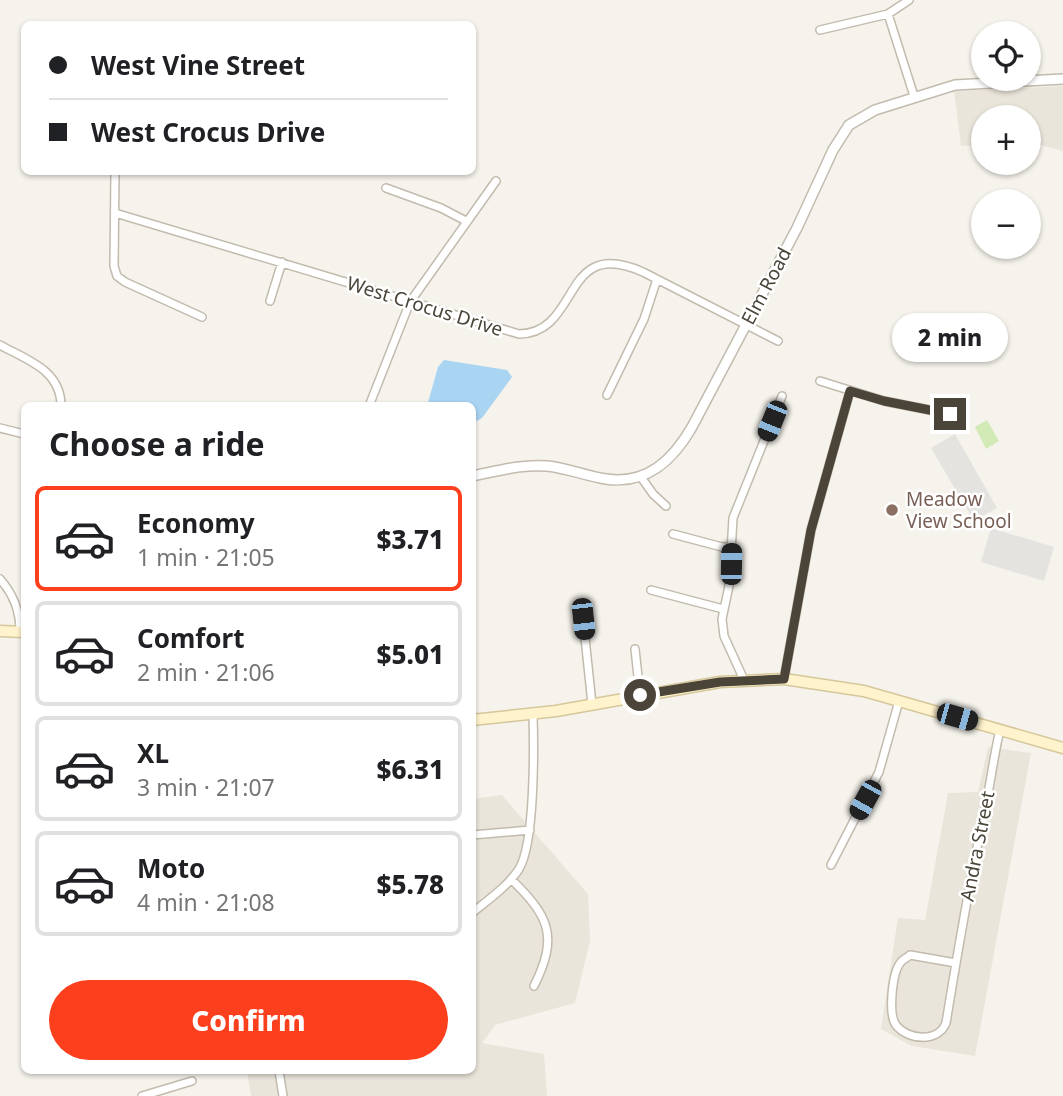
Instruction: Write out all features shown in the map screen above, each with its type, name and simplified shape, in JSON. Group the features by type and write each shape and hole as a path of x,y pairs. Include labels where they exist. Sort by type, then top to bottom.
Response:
{"main road":[{"path":"0,631 21,632"},
{"path":"476,720 533,714 744,680 784,679 835,685 1063,748"}],"street":[{"path":"820,30 888,14 909,0"},
{"path":"888,14 914,96"},
{"name":"Elm Road","path":"641,477 664,464 682,443 797,228 843,133 865,114 914,96 956,85 1063,79"},
{"path":"115,175 114,266 117,276 202,317"},
{"path":"371,402 410,302 496,181"},
{"path":"386,188 441,208 466,221"},
{"name":"West Crocus Drive","path":"115,213 512,333 527,334 541,330 553,321 580,278 598,266 621,264 657,279 778,341"},
{"path":"270,301 282,262"},
{"path":"607,394 644,320 657,279"},
{"path":"0,345 47,371 59,385 61,402"},
{"path":"820,381 884,401 950,414"},
{"path":"784,679 811,530 850,391"},
{"path":"744,680 724,636 722,619 729,586 733,518 782,396"},
{"path":"0,428 21,433"},
{"path":"476,475 527,466 557,468 605,479 641,477 666,506"},
{"path":"673,534 731,547"},
{"path":"0,579 16,604 21,627"},
{"path":"651,590 723,609"},
{"path":"583,619 592,704"},
{"path":"635,649 640,695"},
{"path":"831,865 879,772 899,701"},
{"path":"476,909 511,878 524,860 530,830 533,714"},
{"name":"Andra Street","path":"956,963 910,956 900,962 892,995 892,1018 901,1031 925,1038 933,1037 943,1030 956,963 975,848 1000,730"},
{"path":"476,835 530,830"},
{"path":"511,878 540,911 548,929 548,943 534,986"},
{"path":"279,1074 283,1096"},
{"path":"142,1096 192,1082"}],"shaded area":[{"path":"1063,86 1063,151 1041,145 1041,105 971,105 971,146 961,146 954,91 1041,91 1041,87"},
{"path":"955,434 997,508 974,521 931,448"},
{"path":"991,528 1054,547 1044,581 981,562"},
{"path":"988,747 1031,753 975,1056 912,1046 881,1029 898,918 925,920 948,793 978,792"},
{"path":"502,795 588,894 590,941 575,1003 495,1025 482,1043 544,1054 547,1096 251,1096 247,1074 476,1074 476,799"}],"green space":[{"path":"987,420 999,441 986,449 975,427"}],"water":[{"path":"444,360 507,370 512,377 482,418 476,421 476,402 428,402 438,367"}],"place":[{"name":"Meadow View School","path":"892,510"}],"route":[{"path":"640,695 720,682 784,679 811,530 850,391 884,401 950,414"}]}
